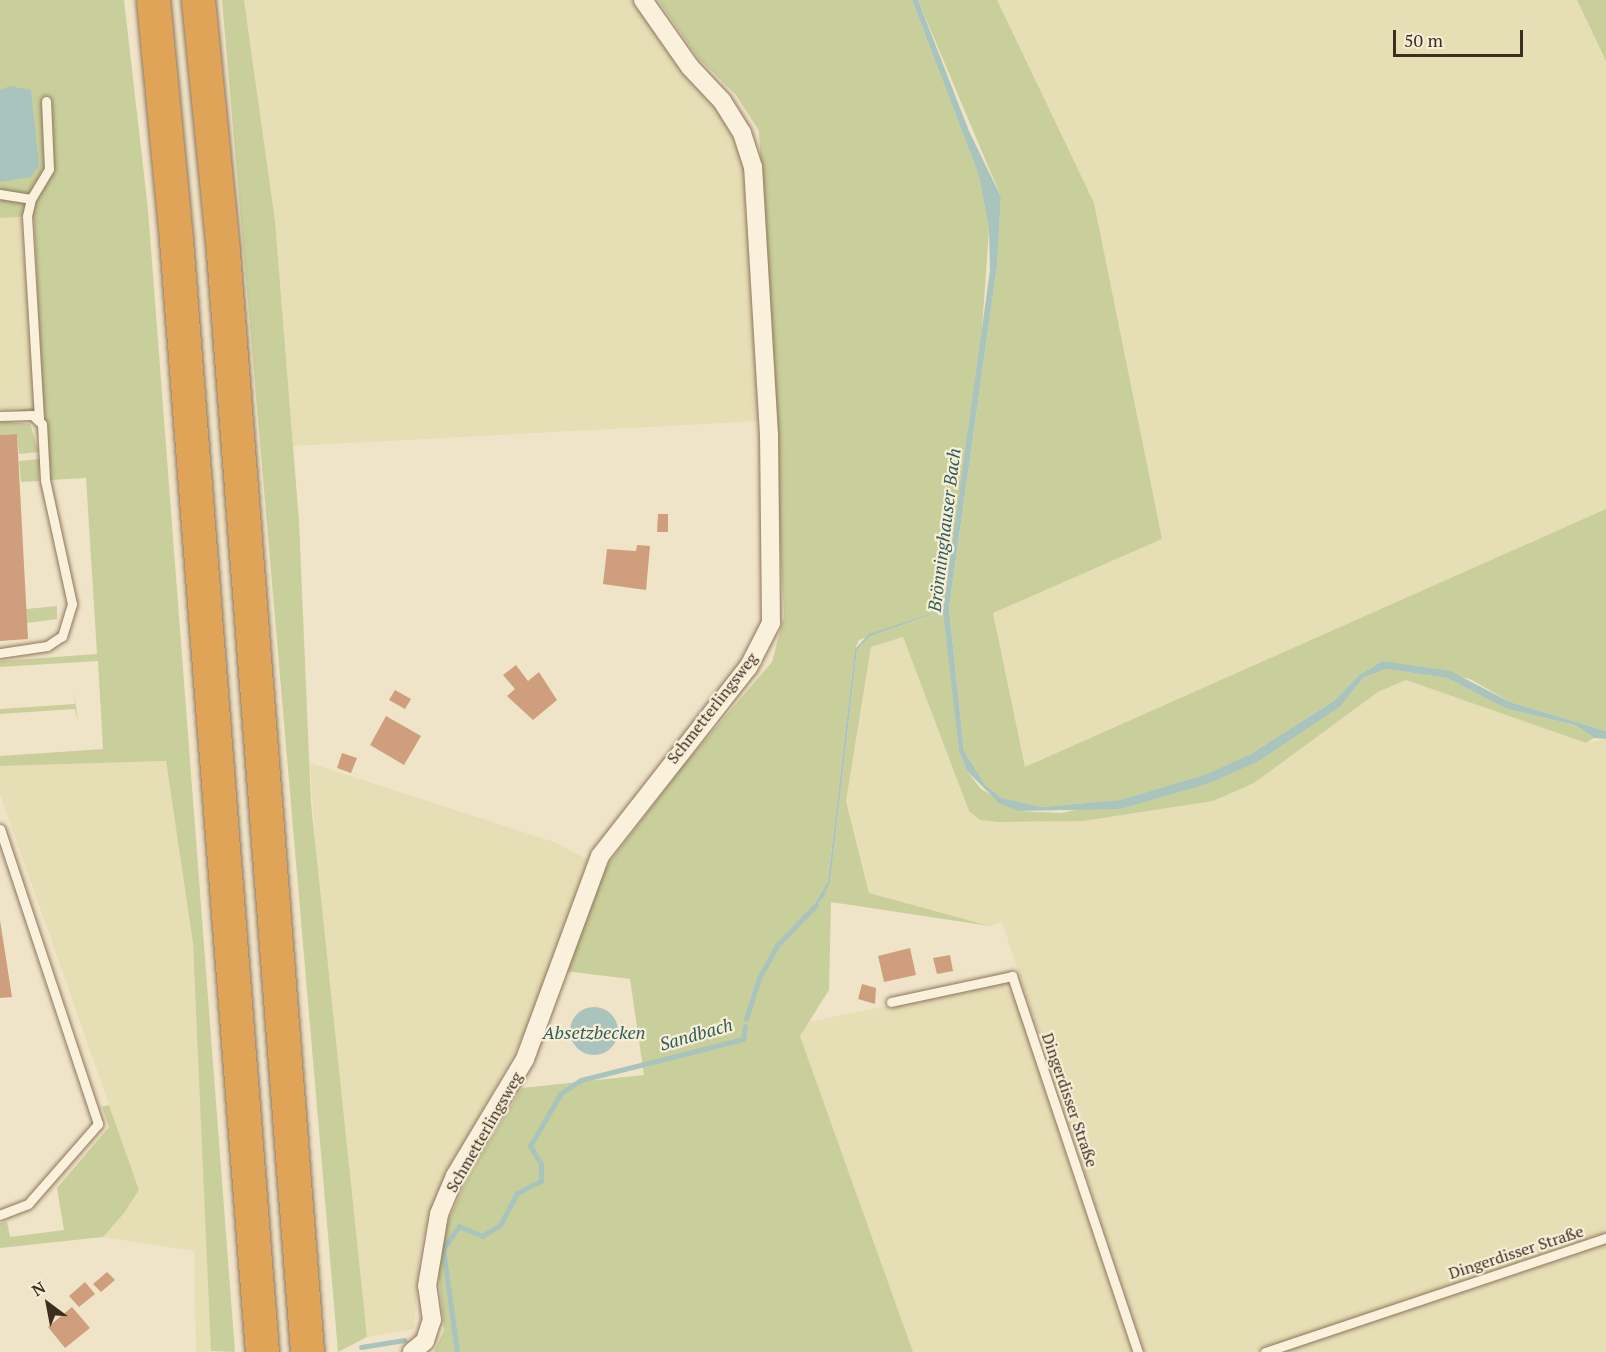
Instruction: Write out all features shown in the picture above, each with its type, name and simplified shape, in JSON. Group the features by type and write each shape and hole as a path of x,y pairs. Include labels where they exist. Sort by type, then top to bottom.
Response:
{"highway":[{"path":"153,0 176,240 261,1345"},
{"path":"198,0 224,264 306,1340"}],"street":[{"name":"Schmetterlingsweg","path":"412,1352 425,1341 432,1320 427,1286 439,1214 455,1176 525,1059 600,856 749,666 771,622 769,435 753,167 742,133 727,109 644,0"}],"lane":[{"path":"0,653 47,646 62,636 70,622 72,604 45,480 44,432 39,418 27,216 31,199 49,169 46,101"},
{"path":"0,194 31,199"},
{"path":"0,416 39,418"},
{"path":"0,829 98,1124 28,1204 0,1215"},
{"name":"Dingerdisser Straße","path":"891,1002 1012,976 1138,1352"},
{"name":"Dingerdisser Straße","path":"1265,1352 1606,1238"}],"shaded area":[{"path":"244,0 635,0 722,106 744,154 760,421 293,446 275,221"},
{"path":"996,0 1577,0 1606,61 1606,509 1025,768 993,613 1162,539"},
{"path":"21,216 35,407 0,409 0,218"},
{"path":"903,637 969,811 980,820 1039,822 1406,680 1586,743 1606,739 1606,1235 1256,1352 1144,1352 1002,922 990,926 869,893 846,801 871,647"},
{"path":"166,761 193,943 212,1352 196,1352 194,1251 103,1237 139,1190 0,794 0,766"},
{"path":"310,763 557,843 588,860 529,1025 437,1192 420,1248 414,1329 367,1337 319,897"},
{"path":"1002,983 1016,999 1132,1352 913,1352 800,1036 808,1022"},
{"path":"1606,1243 1606,1352 1279,1352 1560,1256"}],"green space":[{"path":"0,0 124,0 148,209 235,1352 211,1351 193,943 166,761 0,766 0,756 103,749 98,661 0,667 0,661 97,654 86,478 50,480 46,423 42,415 34,411 0,413 43,406 34,216 0,218"},
{"path":"222,0 244,0 275,221 299,521 311,803 367,1337 338,1352"},
{"path":"658,0 912,0 979,176 989,230 981,343 944,604 937,612 872,635 944,611 959,751 967,771 981,789 1018,811 1061,813 1207,784 1341,706 1363,678 1386,669 1447,678 1507,709 1575,725 1594,738 1586,743 1406,680 1378,692 1254,783 1213,801 1083,821 999,822 980,820 969,811 903,637 871,647 846,801 869,893 990,926 831,902 829,990 800,1036 913,1352 434,1352 444,1330 437,1258 446,1226 467,1179 522,1088 644,1075 630,979 565,971 605,868 683,766 772,662 784,616 759,131 736,95 699,59","holes":["870,636 857,650 830,881 811,910 828,881 855,649 859,640"]},
{"path":"918,0 997,0 1094,203 1162,539 993,613 1025,767 1606,509 1606,731 1510,702 1470,679 1382,661 1359,675 1335,700 1251,754 1204,775 1120,800 1042,807 1002,798 985,785 964,751 949,608 997,266 1001,197"},
{"path":"1577,0 1606,0 1606,61"},
{"path":"0,421 30,424 39,452 19,454 17,434 0,435"},
{"path":"40,459 39,481 21,482 19,461"},
{"path":"57,606 57,619 27,623 26,609"},
{"path":"74,691 78,722 75,709 0,714 0,709 75,704"},
{"path":"109,1105 139,1190 124,1213 103,1237 0,1248 0,1223 7,1222 10,1237 64,1230 57,1188 109,1127 102,1107"}],"water":[{"path":"912,0 918,0 969,131 1001,197 997,266 949,608 964,751 985,785 1002,798 1042,807 1120,800 1204,775 1251,754 1335,700 1359,675 1382,661 1450,671 1510,702 1606,731 1606,739 1594,738 1575,725 1507,709 1447,678 1386,669 1363,678 1341,706 1257,762 1207,784 1120,809 1018,811 999,803 967,771 959,751 943,611 870,636 857,650 830,882 823,898 811,910 828,881 855,649 869,634 937,612 944,604 990,270 989,230 979,176"},
{"path":"10,86 31,90 39,165 31,177 0,182 0,90"},
{"name":"Absetzbecken","path":"589,1007 599,1007 611,1014 618,1026 618,1036 611,1048 599,1055 589,1055 574,1044 570,1036 570,1026 581,1011"}],"building":[{"path":"17,434 28,639 0,641 0,435"},
{"path":"658,514 668,514 668,532 657,532"},
{"path":"637,545 650,546 646,590 603,584 607,549 636,551"},
{"path":"516,665 528,681 539,672 557,700 533,720 507,696 515,689 503,675"},
{"path":"395,690 411,699 405,709 389,700"},
{"path":"386,716 421,736 404,765 370,745"},
{"path":"342,753 357,758 351,773 337,768"},
{"path":"0,920 12,997 0,998"},
{"path":"910,948 916,975 884,982 878,956"},
{"path":"950,955 953,971 937,974 933,958"},
{"path":"862,984 876,988 875,1004 858,999"},
{"path":"107,1272 115,1280 101,1292 93,1284"},
{"path":"85,1282 95,1294 79,1307 69,1296"},
{"path":"72,1307 90,1328 65,1348 48,1327"}],"waterway":[{"name":"Sandbach","path":"746,1019 759,978 777,945 816,905"},
{"name":"Sandbach","path":"457,1352 443,1249 459,1226 482,1236 500,1225 517,1193 541,1181 541,1164 530,1146 561,1093 581,1080 743,1039 745,1026"},
{"path":"361,1347 404,1340"}],"water label":[{"name":"Brönninghauser Bach","path":"944,530"}]}
